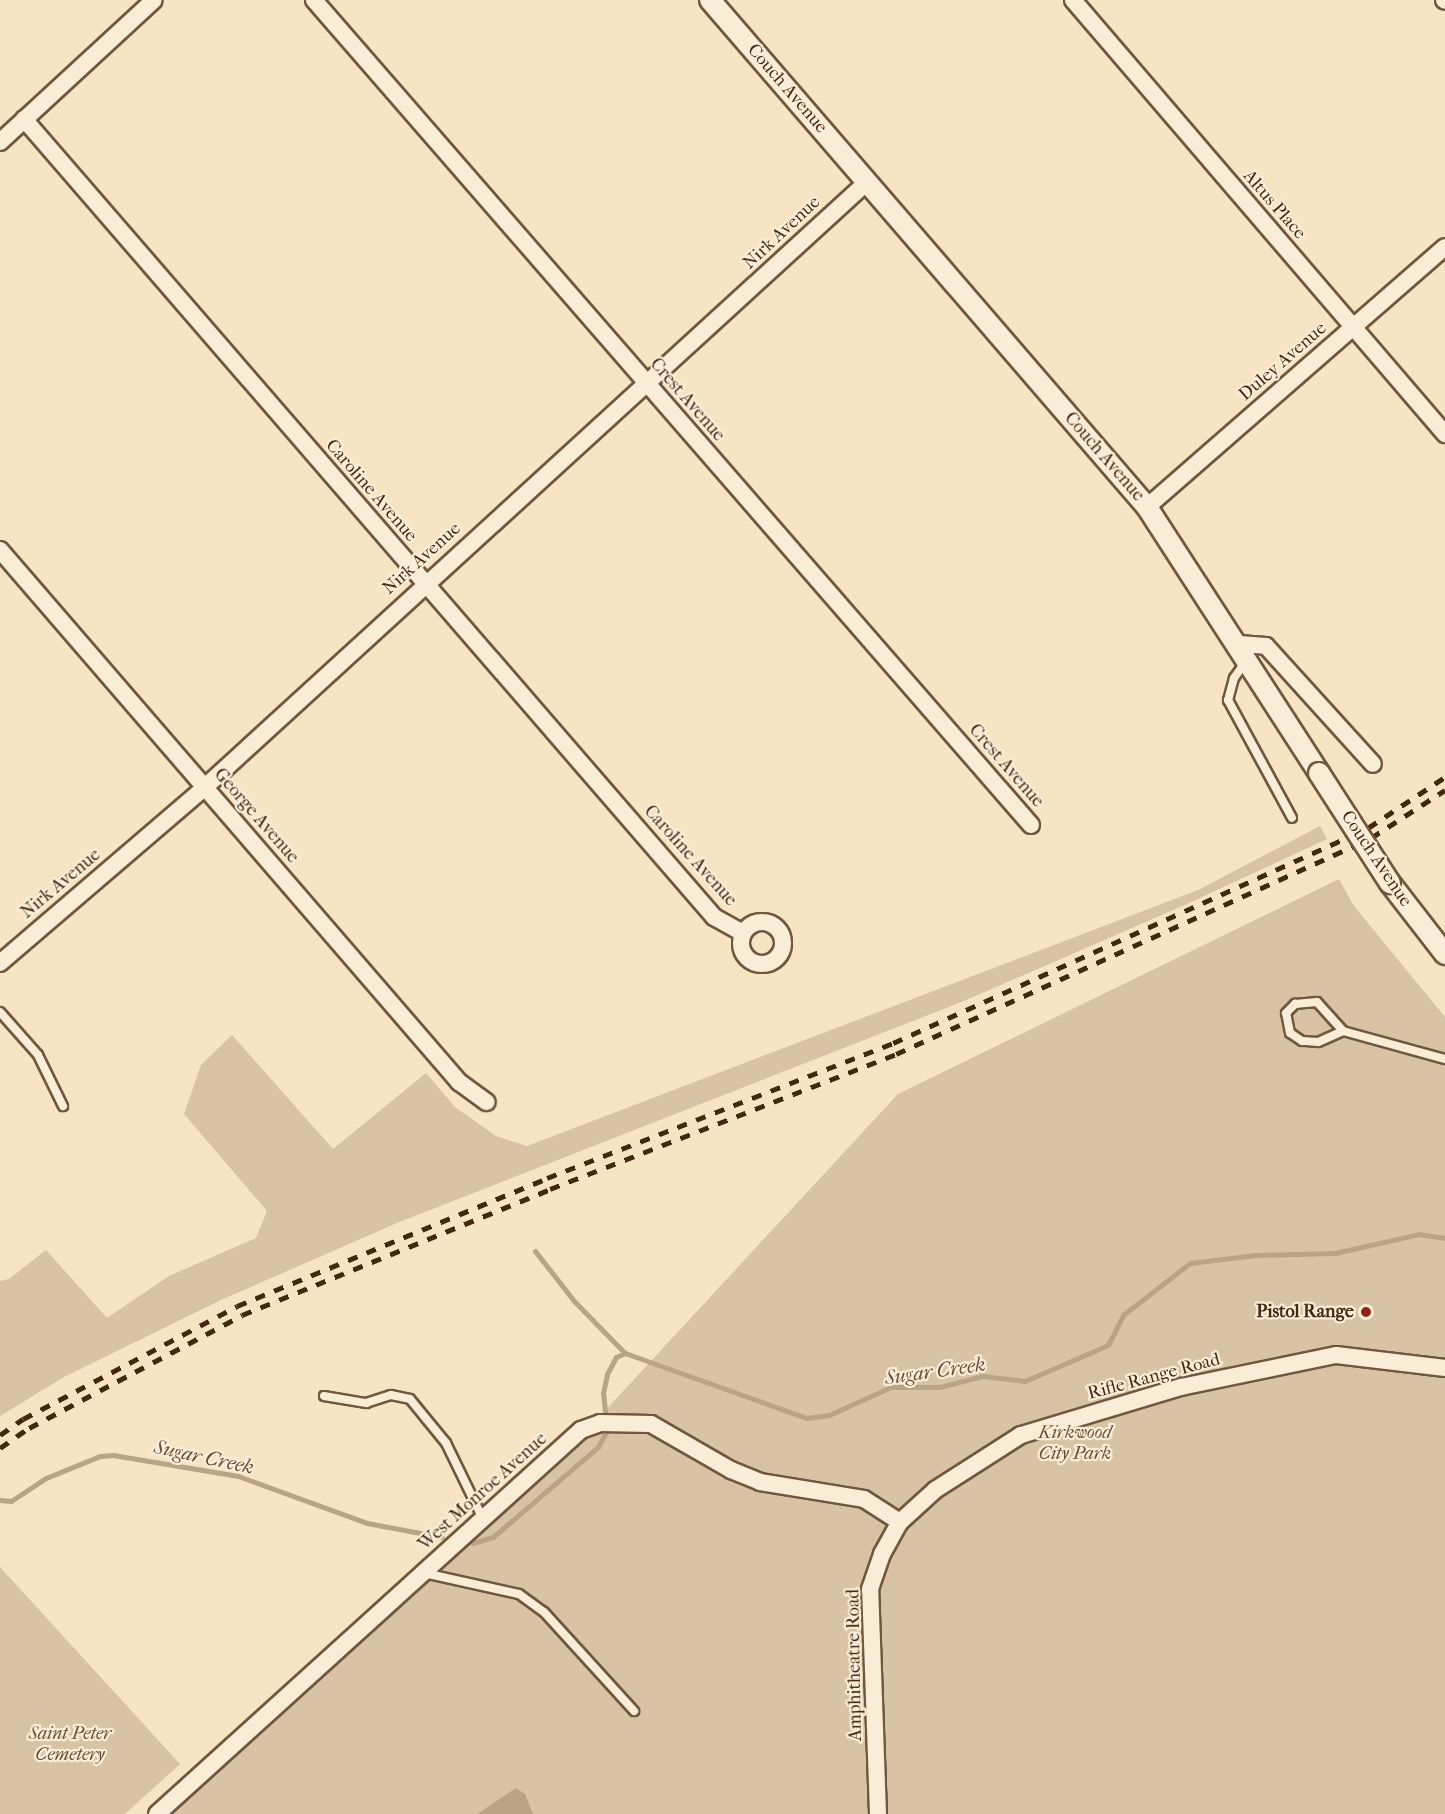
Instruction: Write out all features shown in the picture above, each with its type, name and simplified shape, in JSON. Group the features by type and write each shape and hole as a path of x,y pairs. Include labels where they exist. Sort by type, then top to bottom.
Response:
{"street":[{"path":"0,142 154,0"},
{"name":"Crest Avenue","path":"314,0 1031,825"},
{"name":"Couch Avenue","path":"710,0 1147,507 1244,651 1390,883 1445,954"},
{"name":"Altus Place","path":"1073,0 1445,434"},
{"name":"Caroline Avenue","path":"24,119 714,917 743,933"},
{"name":"Nirk Avenue","path":"0,963 205,787 425,582 867,182"},
{"name":"Duley Avenue","path":"1147,507 1445,247"},
{"name":"George Avenue","path":"0,550 459,1082 488,1102"},
{"path":"1244,651 1266,646 1373,764"},
{"name":"Rifle Range Road","path":"900,1522 943,1485 1021,1435 1181,1387 1336,1354 1445,1368"},
{"name":"West Monroe Avenue","path":"157,1814 581,1430 600,1424 630,1422 651,1424 731,1470 760,1482 864,1499 900,1522"},
{"name":"Amphitheatre Road","path":"878,1814 870,1589 882,1554 900,1522"}],"lane":[{"path":"1244,651 1228,700 1292,818"},
{"path":"1343,1031 1318,1042 1302,1041 1290,1033 1286,1013 1295,1004 1317,1002 1343,1031 1445,1059"},
{"path":"0,1012 38,1055 63,1106"},
{"path":"324,1396 366,1403 391,1395 410,1399 446,1443 483,1519"},
{"path":"424,1572 519,1594 544,1612 634,1711"}],"green space":[{"path":"1320,826 1327,839 1187,904 964,1001 397,1223 221,1300 64,1377 0,1416 0,1281 9,1279 46,1250 107,1318 169,1276 256,1238 267,1211 184,1114 201,1065 232,1035 333,1149 426,1073 455,1107 496,1136 527,1146 1198,890"},
{"name":"Kirkwood City Park","path":"1339,879 1354,906 1445,1017 1445,1814 169,1814 577,1441 898,1094"},
{"name":"Saint Peter Cemetery","path":"0,1567 180,1764 125,1814 0,1814"}],"shaded area":[{"path":"516,1788 525,1794 533,1814 477,1814"}],"waterway":[{"name":"Sugar Creek","path":"535,1251 574,1301 625,1353 807,1418 829,1415 891,1387 940,1387 982,1376 1025,1381 1108,1345 1123,1315 1190,1263 1256,1255 1335,1253 1419,1234 1445,1238"},
{"name":"Sugar Creek","path":"473,1543 493,1537 598,1447 607,1430 603,1393 607,1374 616,1357 625,1353"},
{"name":"Sugar Creek","path":"0,1500 11,1501 46,1478 100,1456 113,1455 238,1476 367,1523 442,1537"}],"railway":[{"path":"0,1435 23,1419 237,1306 547,1178 893,1043 1368,828 1445,777"},
{"path":"0,1448 29,1428 242,1315 550,1189 896,1054 1371,838 1445,790"}],"place":[{"name":"Pistol Range","path":"1366,1312"}]}
